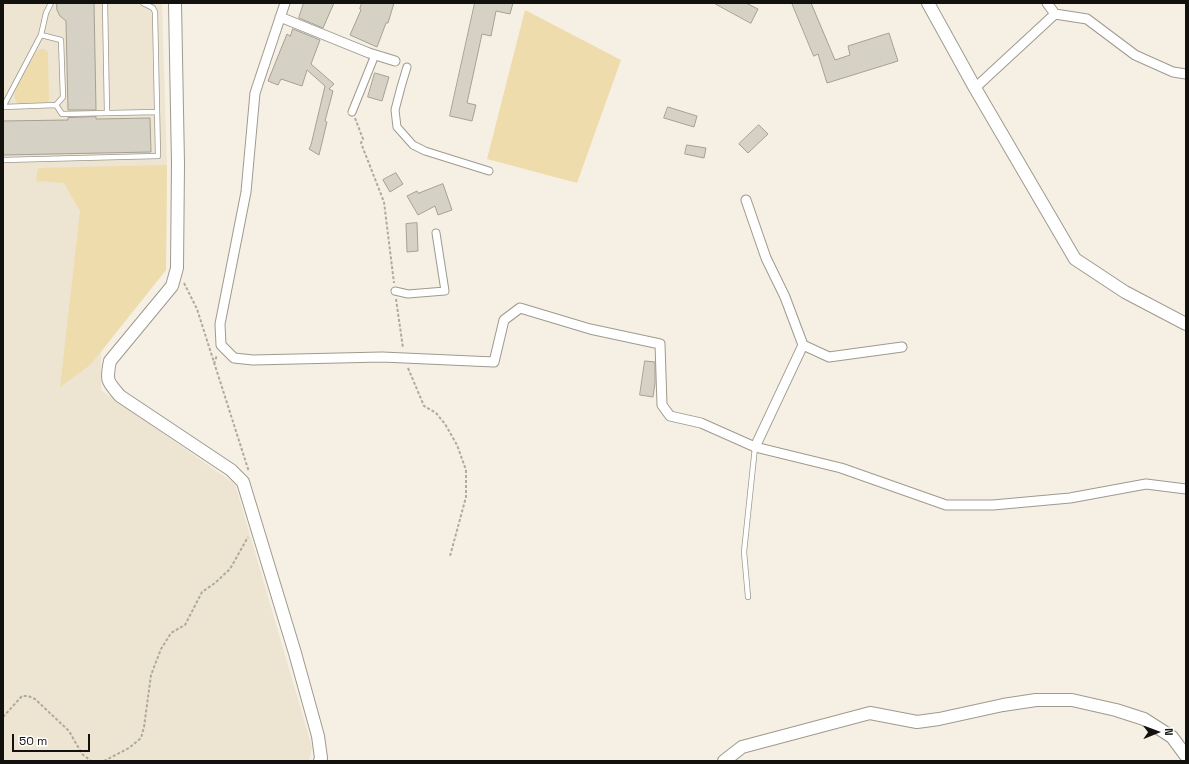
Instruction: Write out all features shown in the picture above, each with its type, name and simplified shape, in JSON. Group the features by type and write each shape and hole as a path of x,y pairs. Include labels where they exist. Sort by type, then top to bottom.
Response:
{"street":[{"path":"175,3 178,164 177,268 172,286 110,361 108,374 109,383 120,396 231,470 243,482 295,653 318,736 321,758 320,761"},
{"path":"285,3 255,93 246,192 220,324 221,345 234,358 253,360 382,357 494,362 504,320 520,308 590,329 660,344 662,405 670,416 701,422 755,447 841,468 946,505 993,505 1070,498 1146,484 1186,489"},
{"path":"928,3 975,88 1075,259 1125,292 1186,324"},
{"path":"1047,3 1055,14 1087,19 1135,55 1173,72 1186,74"},
{"path":"975,88 1055,14"},
{"path":"280,17 375,55 396,61"},
{"path":"352,112 375,55"},
{"path":"408,67 395,110 397,127 413,145 425,152 489,171"},
{"path":"746,200 766,258 785,297 803,345 829,357 902,347"},
{"path":"395,291 408,294 445,291 436,233"},
{"path":"755,447 803,345"},
{"path":"724,761 742,747 870,713 917,722 939,719 1002,705 1036,700 1072,700 1116,710 1144,719 1172,737 1186,756"}],"lane":[{"path":"41,35 62,40 63,97 56,105 3,107 41,35 46,13 52,3"},
{"path":"105,3 107,113"},
{"path":"3,160 158,156 155,12 153,8 143,3"},
{"path":"56,105 62,114 157,112"},
{"path":"748,597 744,552 755,447"}],"path":[{"path":"352,112 363,139 361,143 384,202 404,358 424,406 436,413 445,424 456,445 466,470 466,498 450,556"},
{"path":"177,268 196,309 250,474"},
{"path":"104,761 129,748 140,738 144,728 151,675 160,649 171,633 186,625 202,592 215,583 230,569 255,524"},
{"path":"3,717 22,696 28,696 35,699 69,731 82,754 92,761"}],"shaded area":[{"path":"3,3 162,3 167,165 166,270 101,352 101,390 235,484 312,747 309,761 3,761"},
{"path":"525,10 621,60 577,183 487,159"},
{"path":"40,49 45,49 48,53 49,100 48,102 19,104 15,98 15,90 36,52"},
{"path":"167,165 166,270 90,365 60,387 80,211 64,183 36,181 38,168"}],"building":[{"path":"57,3 94,3 96,110 68,110 66,21 60,16 57,10"},
{"path":"304,3 334,3 323,28 299,18"},
{"path":"362,3 394,3 388,23 386,23 377,47 350,35 361,10"},
{"path":"475,3 513,3 510,14 496,11 491,36 482,34 467,103 476,105 472,121 450,116"},
{"path":"714,3 746,3 758,9 751,23"},
{"path":"792,3 811,3 835,60 850,55 848,46 889,33 898,61 827,83 818,54 814,56"},
{"path":"293,29 320,40 311,64 334,84 329,89 333,91 325,121 327,122 319,155 309,149 325,86 307,70 302,86 281,79 278,85 268,81 287,34 290,36"},
{"path":"375,73 389,77 382,101 368,97"},
{"path":"668,107 697,116 694,127 664,118"},
{"path":"96,117 96,119 150,118 151,152 3,155 3,121 68,120 68,118"},
{"path":"759,125 768,134 748,153 739,144"},
{"path":"687,145 706,148 704,158 685,154"},
{"path":"396,173 403,184 390,192 383,180"},
{"path":"443,184 452,210 438,215 435,206 418,215 407,196 417,191 418,193"},
{"path":"417,223 418,251 407,252 406,224"},
{"path":"645,361 655,362 653,397 640,395"}]}
